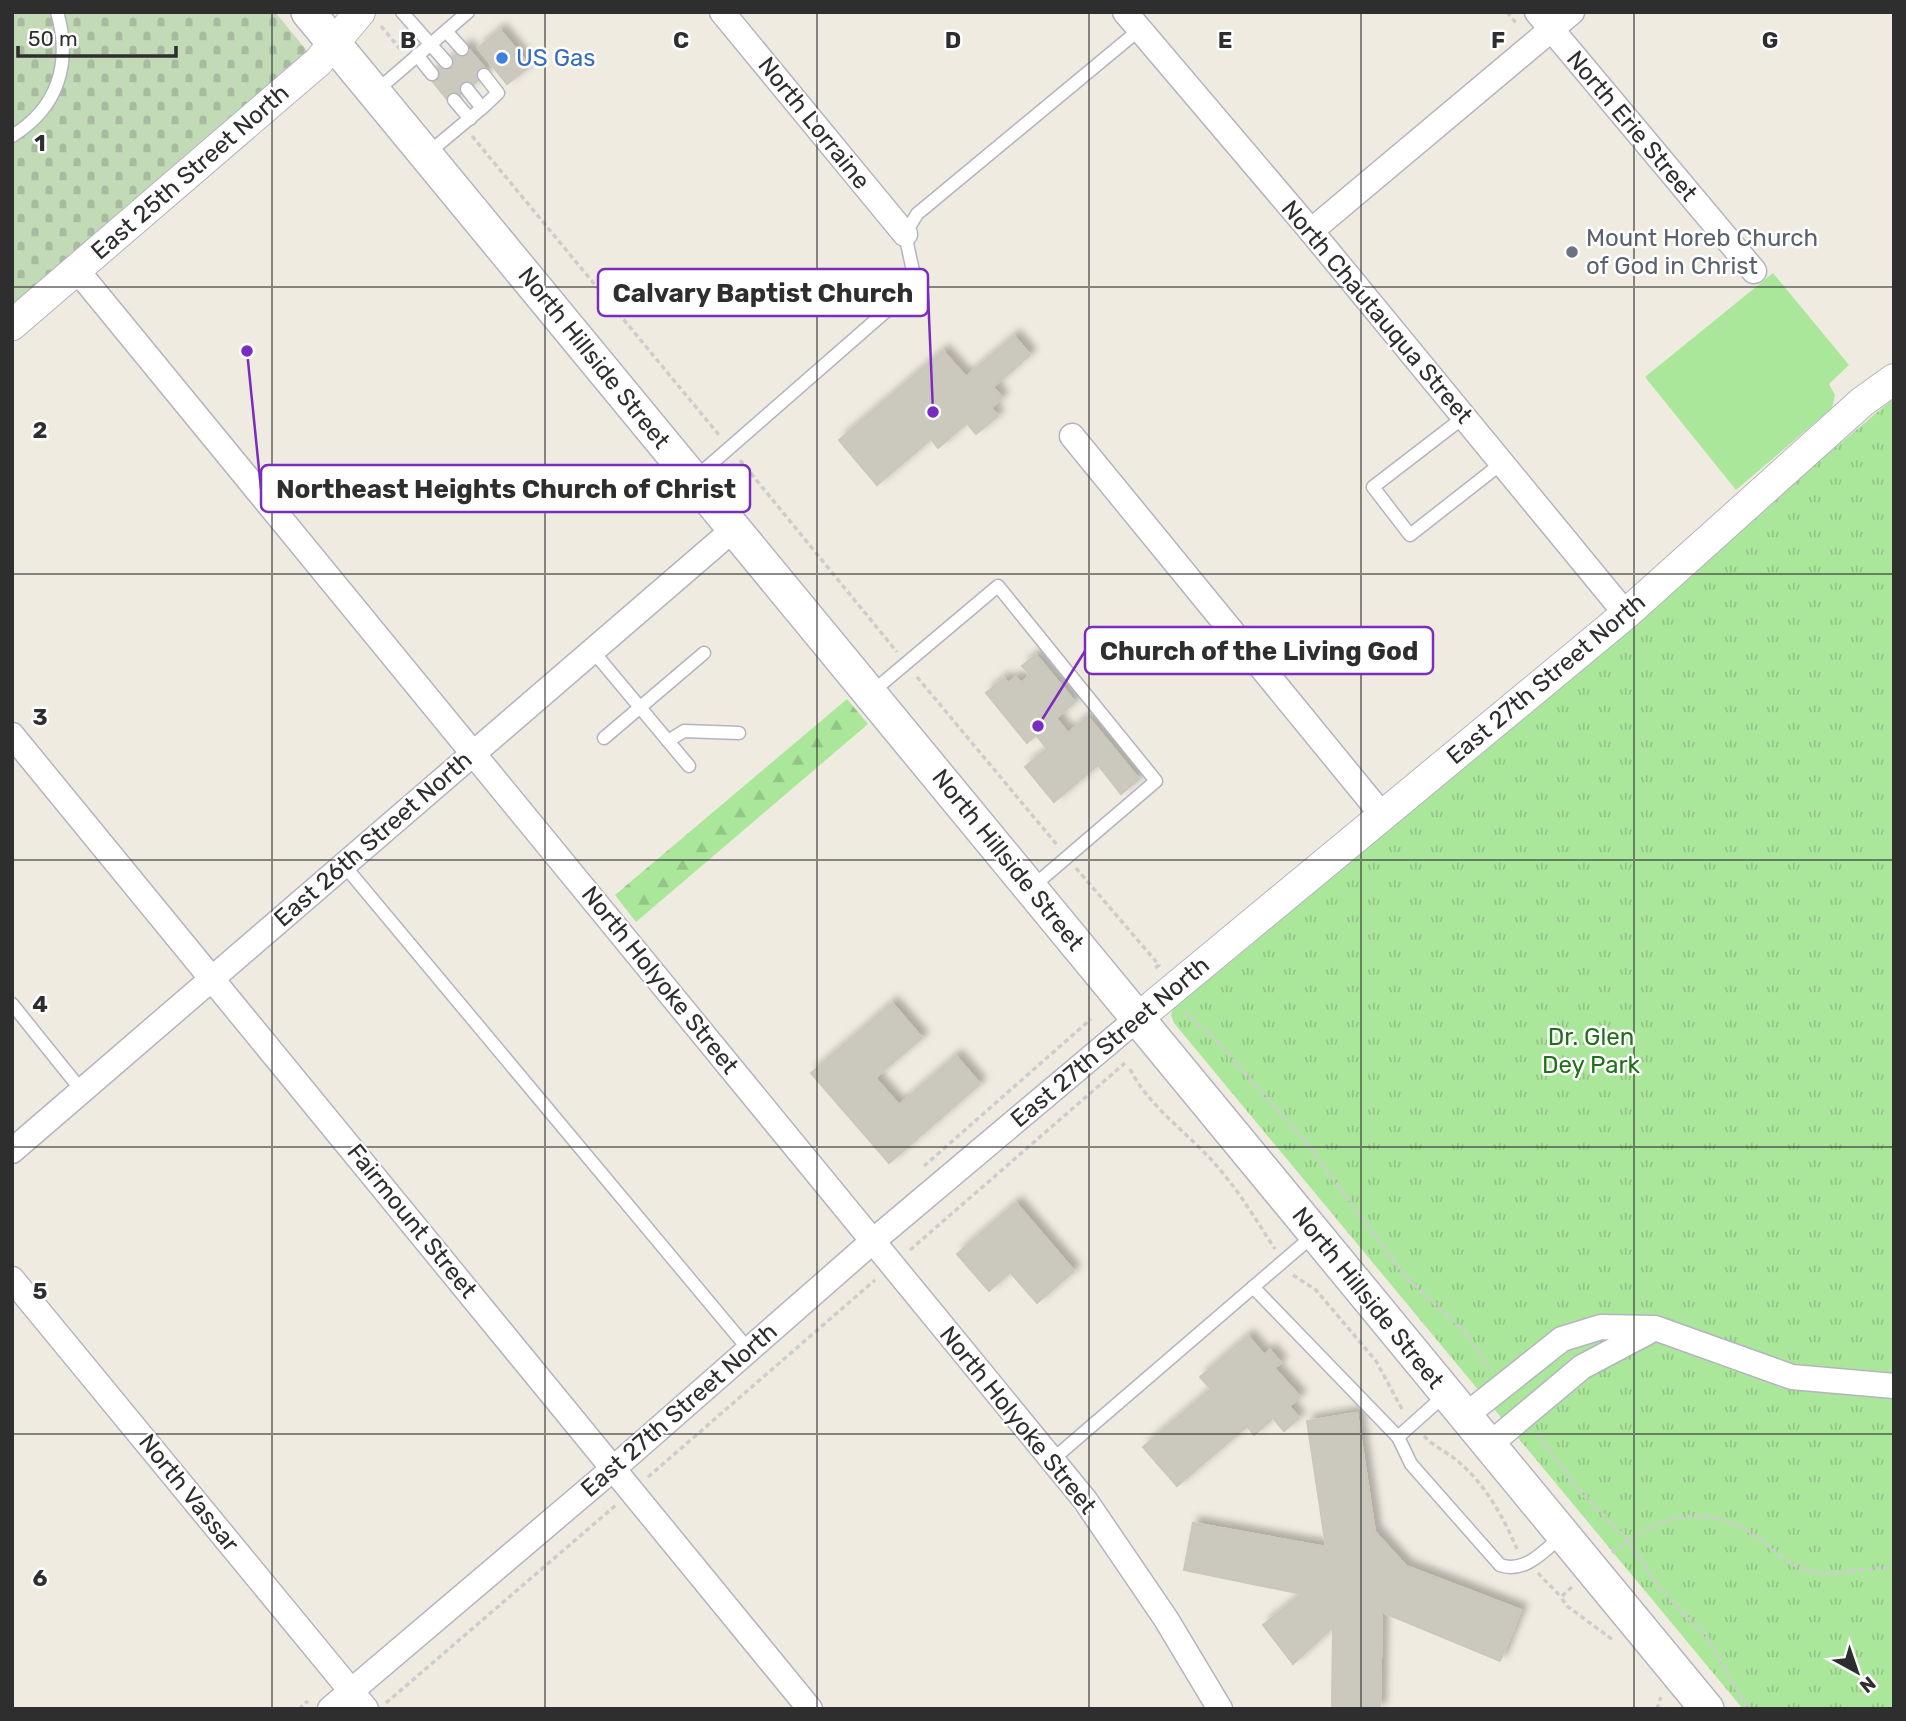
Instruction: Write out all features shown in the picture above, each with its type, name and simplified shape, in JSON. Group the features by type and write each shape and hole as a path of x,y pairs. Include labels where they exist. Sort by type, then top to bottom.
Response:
{"main road":[{"name":"North Hillside Street","path":"308,12 1707,1709"}],"street":[{"name":"North Lorraine","path":"722,12 905,234"},
{"path":"1311,231 1544,21 1572,12"},
{"name":"East 25th Street North","path":"12,325 318,62 333,42 368,16"},
{"name":"North Chautauqua Street","path":"1132,21 1311,231 1626,614"},
{"name":"North Erie Street","path":"1544,21 1754,271"},
{"name":"North Holyoke Street","path":"76,269 1085,1500 1166,1619 1220,1709"},
{"name":"East 27th Street North","path":"330,1709 358,1700 614,1468 873,1241 1626,614 1862,402 1894,379"},
{"path":"1072,436 1383,816"},
{"name":"East 26th Street North","path":"12,1151 734,528"},
{"name":"Fairmount Street","path":"12,735 810,1709"},
{"name":"North Vassar","path":"12,1279 358,1700"},
{"path":"1456,1405 1503,1387 1562,1339 1601,1327 1655,1328 1792,1377 1894,1386"},
{"path":"1489,1445 1582,1367 1655,1328"}],"lane":[{"path":"12,136 39,117 52,99 61,76 64,52 57,12"},
{"path":"402,12 446,62"},
{"path":"375,92 468,12"},
{"path":"694,479 916,285 905,234 917,214 1132,21"},
{"path":"446,31 462,50"},
{"path":"413,58 432,74"},
{"path":"426,154 498,93 484,75"},
{"path":"467,89 482,107"},
{"path":"454,100 466,122"},
{"path":"1464,417 1373,486 1410,535 1502,463"},
{"path":"870,693 998,586 1156,781 1031,888"},
{"path":"592,650 689,766"},
{"path":"604,738 704,653"},
{"path":"668,741 684,731 739,733"},
{"path":"343,864 749,1350"},
{"path":"12,1004 82,1091"},
{"path":"1052,1460 1315,1234"},
{"path":"1254,1287 1398,1437 1411,1464 1500,1565 1510,1569 1528,1562 1563,1535"},
{"path":"1398,1437 1413,1423 1456,1405"}],"path":[{"path":"368,16 413,58"},
{"path":"466,122 905,662 1158,965 1152,971"},
{"path":"1183,1012 1214,1038 1305,1141 1404,1275 1467,1334 1503,1387"},
{"path":"380,1709 1125,1063"},
{"path":"1130,1069 1140,1089 1216,1166 1245,1202 1291,1274 1316,1290 1376,1361 1397,1404 1413,1423 1429,1441 1455,1459 1480,1484 1507,1524 1518,1552 1561,1597 1617,1643"},
{"path":"1524,1415 1576,1487 1628,1540 1659,1587 1708,1639 1748,1709"},
{"path":"1612,1552 1658,1523 1695,1514 1728,1520 1788,1561 1813,1572 1894,1567"},
{"path":"1561,1597 1575,1584"},
{"path":"1654,1688 1661,1698 1657,1709"}],"green space":[{"path":"12,12 275,12 308,52 12,306"},
{"path":"1773,273 1849,365 1829,384 1835,395 1832,408 1736,490 1645,377"},
{"name":"Dr. Glen Dey Park","path":"1894,398 1894,1709 1743,1709 1174,1023 1171,1015 1174,1006"},
{"path":"847,699 868,724 636,922 615,895"}],"building":[{"path":"500,30 530,66 507,84 478,48"},
{"path":"466,46 488,72 450,103 429,77"},
{"path":"1014,336 1030,355 993,387 1002,398 991,408 998,416 976,434 967,423 938,448 931,439 877,485 839,440 943,351 966,377"},
{"path":"1036,655 1075,702 1056,718 1068,733 1088,717 1139,779 1121,794 1098,765 1054,802 1025,767 1047,749 1036,735 1027,743 986,693 1004,678 1008,683 1016,677 1021,683 1030,675 1022,666"},
{"path":"892,1003 922,1038 875,1078 899,1105 956,1056 980,1084 889,1163 811,1073"},
{"path":"1016,1203 1074,1271 1037,1303 1010,1272 989,1291 957,1254"},
{"path":"1248,1336 1264,1355 1270,1350 1281,1363 1274,1368 1300,1397 1289,1406 1299,1418 1284,1431 1273,1418 1254,1435 1247,1426 1177,1486 1143,1447 1211,1389 1200,1377"},
{"path":"1357,1413 1375,1532 1406,1566 1521,1610 1500,1661 1382,1612 1380,1709 1332,1709 1333,1627 1293,1664 1263,1625 1302,1594 1184,1570 1193,1523 1326,1547 1307,1421"}],"place":[{"name":"US Gas","path":"502,58"},
{"name":"Mount Horeb Church of God in Christ","path":"1572,252"},
{"name":"Northeast Heights Church of Christ","path":"247,351"},
{"name":"Calvary Baptist Church","path":"933,412"},
{"name":"Church of the Living God","path":"1038,726"}]}
